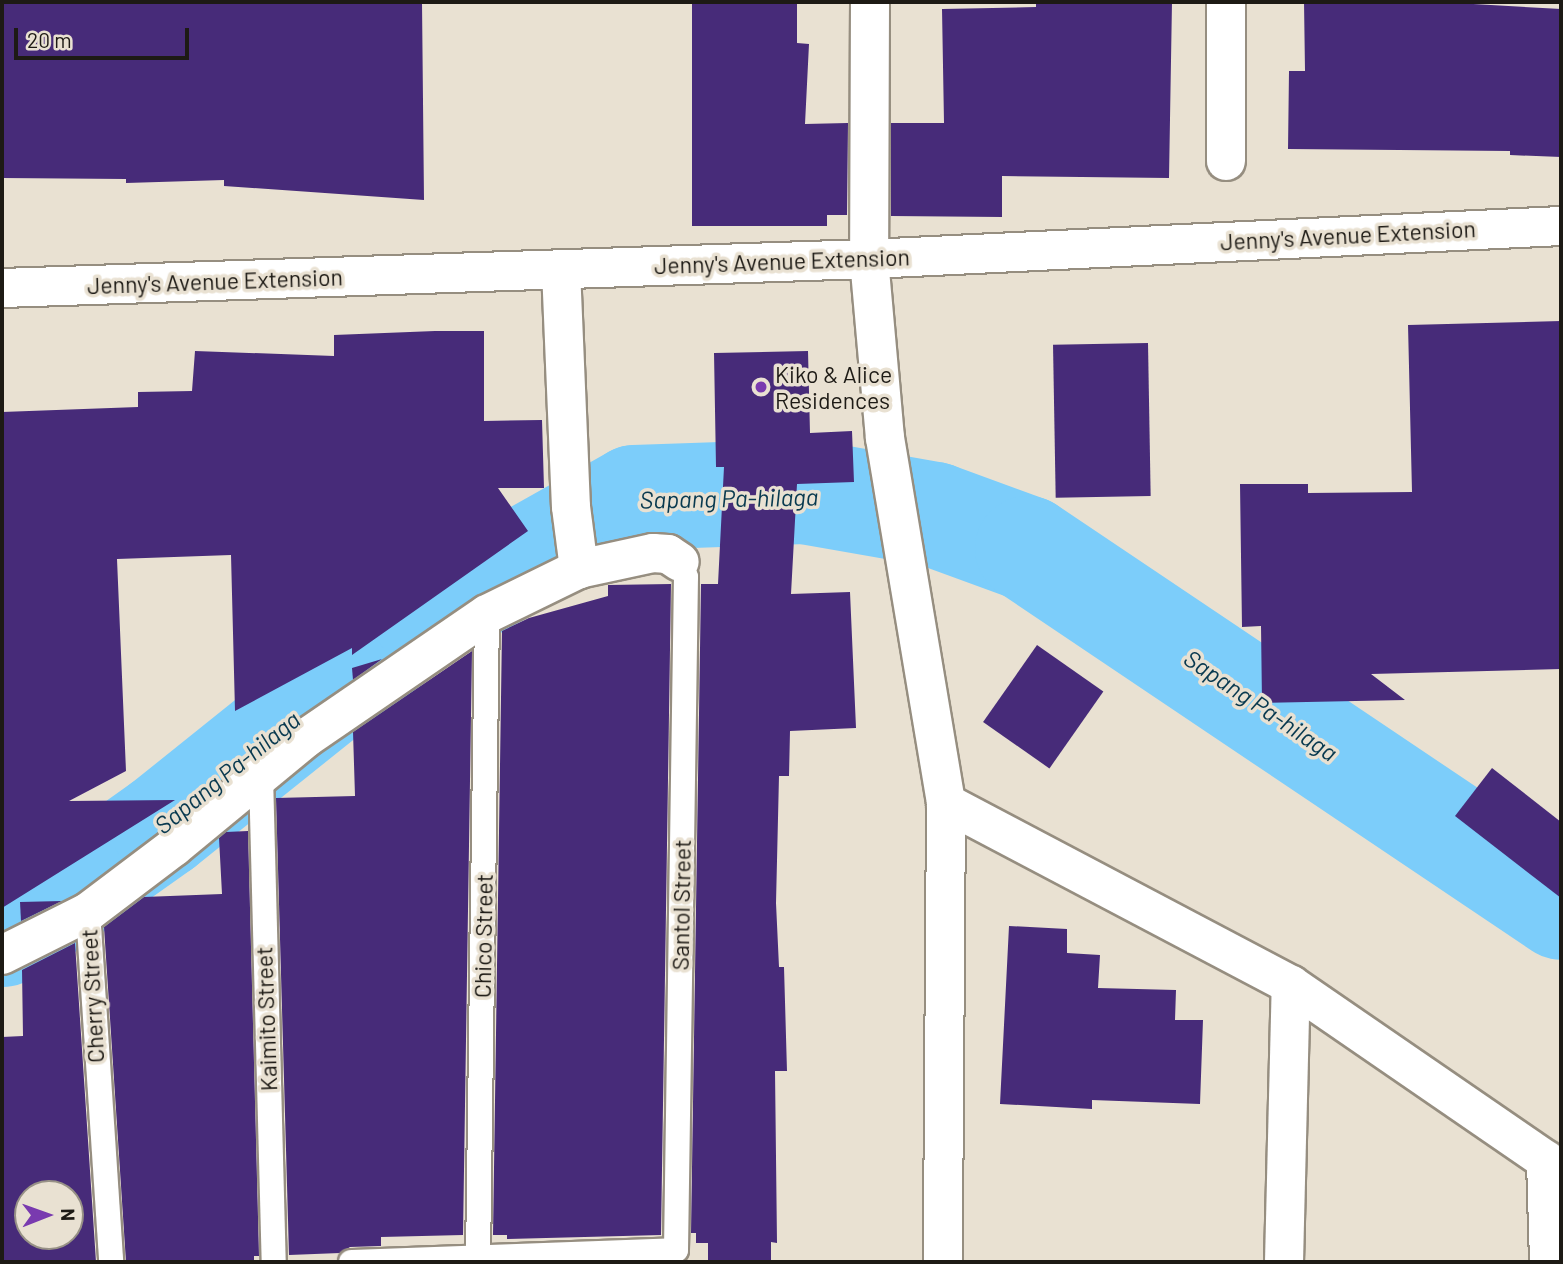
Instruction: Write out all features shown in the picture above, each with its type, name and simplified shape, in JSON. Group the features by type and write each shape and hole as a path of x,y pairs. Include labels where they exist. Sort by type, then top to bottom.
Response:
{"street":[{"path":"870,2 869,259 885,438 946,803 943,1262"},
{"path":"1226,2 1226,161"},
{"name":"Jenny's Avenue Extension","path":"2,288 869,259 1561,226"},
{"path":"561,269 570,507 578,557"},
{"path":"2,955 88,912 306,738 487,614 578,557 653,553 668,554 680,562"},
{"path":"946,803 1291,985 1546,1160 1549,1262"},
{"path":"1284,1262 1291,985"}],"lane":[{"name":"Santol Street","path":"478,1258 676,1250 686,577 680,562"},
{"name":"Chico Street","path":"478,1258 487,614"},
{"name":"Kaimito Street","path":"261,776 274,1262"},
{"name":"Cherry Street","path":"88,912 106,1262"},
{"name":"Cherry Street","path":"88,912 111,1262"},
{"path":"351,1262 478,1258"}],"building":[{"path":"2,2 422,2 424,200 224,186 224,180 126,183 126,179 2,178"},
{"path":"692,2 797,2 797,43 809,44 805,124 848,123 847,215 827,215 827,226 692,226"},
{"path":"1036,2 1172,2 1169,178 1002,176 1002,217 891,216 891,123 944,123 942,9 1036,7"},
{"path":"1304,2 1438,2 1561,9 1561,157 1510,155 1510,151 1288,149 1289,71 1305,71"},
{"path":"1561,321 1561,669 1371,674 1405,700 1262,703 1261,626 1242,627 1240,484 1308,484 1308,493 1412,492 1408,325"},
{"path":"484,331 484,421 542,420 544,488 498,488 528,531 352,655 352,648 235,711 231,555 117,559 126,771 69,801 175,800 2,908 2,412 138,407 138,392 192,391 195,351 334,356 334,335"},
{"path":"1148,343 1151,496 1056,498 1053,345"},
{"path":"808,351 810,433 852,431 854,482 797,484 791,594 850,592 856,728 790,731 789,776 779,776 776,903 779,967 784,967 787,1071 775,1071 777,1243 771,1242 771,1262 708,1262 708,1243 696,1243 696,1233 691,1233 701,584 718,584 724,467 716,467 714,353"},
{"path":"671,584 661,1235 507,1239 507,1235 493,1235 502,631 529,618 608,596 608,585"},
{"path":"1037,645 1103,691 1049,768 983,722"},
{"path":"472,651 463,1235 381,1237 381,1246 350,1247 340,1253 289,1255 276,798 355,796 353,732"},
{"path":"382,659 353,680 352,668"},
{"path":"1492,768 1561,822 1561,898 1455,816"},
{"path":"248,831 259,1256 254,1256 254,1262 126,1262 104,927 144,897 222,894 219,838 226,832"},
{"path":"62,901 21,921 20,902"},
{"path":"1009,926 1067,929 1067,953 1100,955 1098,988 1176,990 1175,1020 1203,1020 1200,1104 1092,1100 1092,1109 1000,1104"},
{"path":"75,943 96,1262 2,1262 2,1037 23,1036 22,970"}],"waterway":[{"name":"Sapang Pa-hilaga","path":"2,934 17,928 162,825 424,615 634,497 804,491 934,514 1027,548 1561,907"}],"place":[{"name":"Kiko & Alice Residences","path":"761,387"}]}
